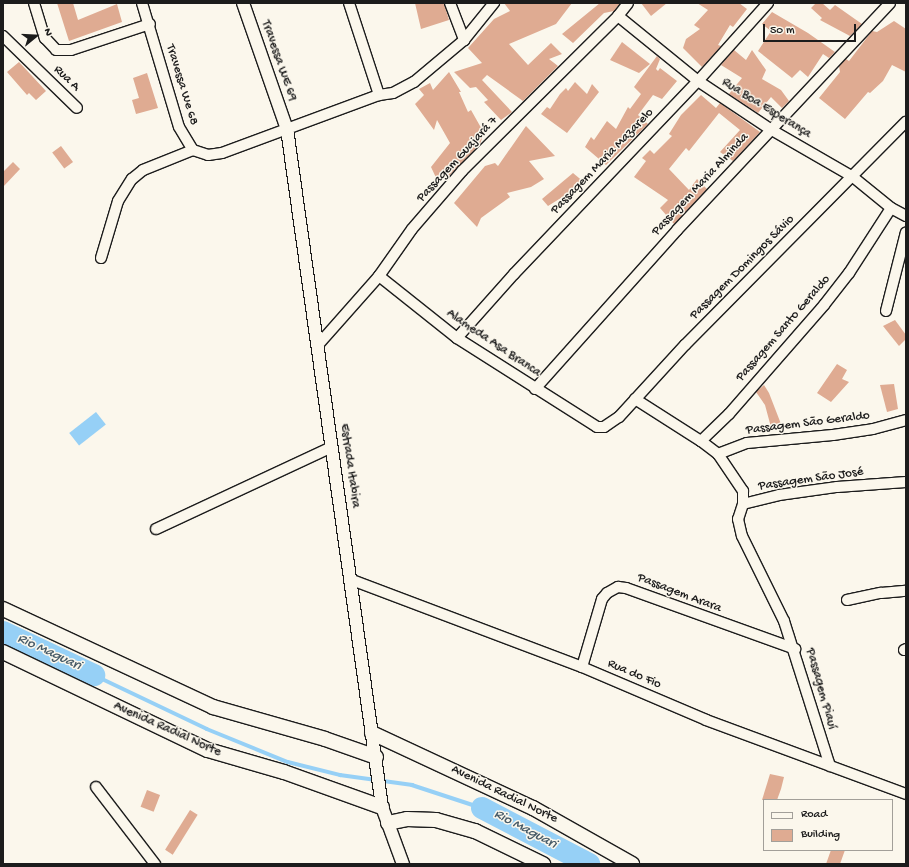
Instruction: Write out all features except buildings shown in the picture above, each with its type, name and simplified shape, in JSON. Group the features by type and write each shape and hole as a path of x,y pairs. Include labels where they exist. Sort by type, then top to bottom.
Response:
{"main road":[{"path":"3,609 212,707 324,739 376,757"},
{"name":"Avenida Radial Norte","path":"3,652 202,747 334,788 382,807"},
{"name":"Avenida Radial Norte","path":"372,733 533,808 632,864"},
{"path":"388,823 407,819 436,820 475,831 543,864"}],"street":[{"path":"34,3 45,38 56,50 71,50 150,24 142,3"},
{"name":"Travessa WE 69","path":"243,3 286,129"},
{"path":"349,3 379,95"},
{"path":"450,3 464,40"},
{"path":"101,258 118,201 132,179 143,170 193,150 208,155 222,153 379,95 393,93 414,82 464,40 494,3"},
{"name":"Passagem Guajará 7","path":"318,345 379,276 412,230 462,171 618,16 628,3"},
{"name":"Passagem Maria Mazarelo","path":"457,338 514,274 698,81 768,3"},
{"name":"Passagem Maria Alminda","path":"535,389 770,129 890,3"},
{"name":"Rua Boa Esperança","path":"618,16 698,81 770,129 853,177 891,208 906,216"},
{"name":"Travessa We 68","path":"150,24 179,127 193,150"},
{"name":"Rua A","path":"3,36 77,108"},
{"name":"Passagem Domingos Sávio","path":"597,427 613,422 691,340 906,122"},
{"name":"Estrada Itabira","path":"286,129 352,580 382,807 403,864"},
{"name":"Passagem Santo Geraldo","path":"701,440 729,414 824,305 849,273 891,208"},
{"path":"886,310 906,232"},
{"name":"Alameda Asa Branca","path":"379,276 457,338 597,427"},
{"path":"635,399 701,440 718,454 743,491 743,504"},
{"name":"Passagem São Geraldo","path":"718,454 747,443 833,435 873,429 906,420"},
{"path":"156,529 332,447"},
{"name":"Passagem São José","path":"743,504 779,495 837,487 906,482"},
{"name":"Passagem Piauí","path":"743,504 738,518 742,536 784,621 795,649 830,766"},
{"name":"Rua do Fio","path":"352,580 582,667 706,720 906,794"},
{"name":"Passagem Arara","path":"582,667 602,599 607,593 618,587 626,588 795,649"},
{"path":"847,600 881,593 906,591"},
{"path":"96,787 154,864"}],"water":[{"path":"96,412 106,425 79,446 69,433"}],"waterway":[{"name":"Rio Maguari","path":"3,632 94,675"},
{"path":"94,675 207,729 288,762 340,775 412,785 482,808"},
{"name":"Rio Maguari","path":"482,808 589,864"}]}
